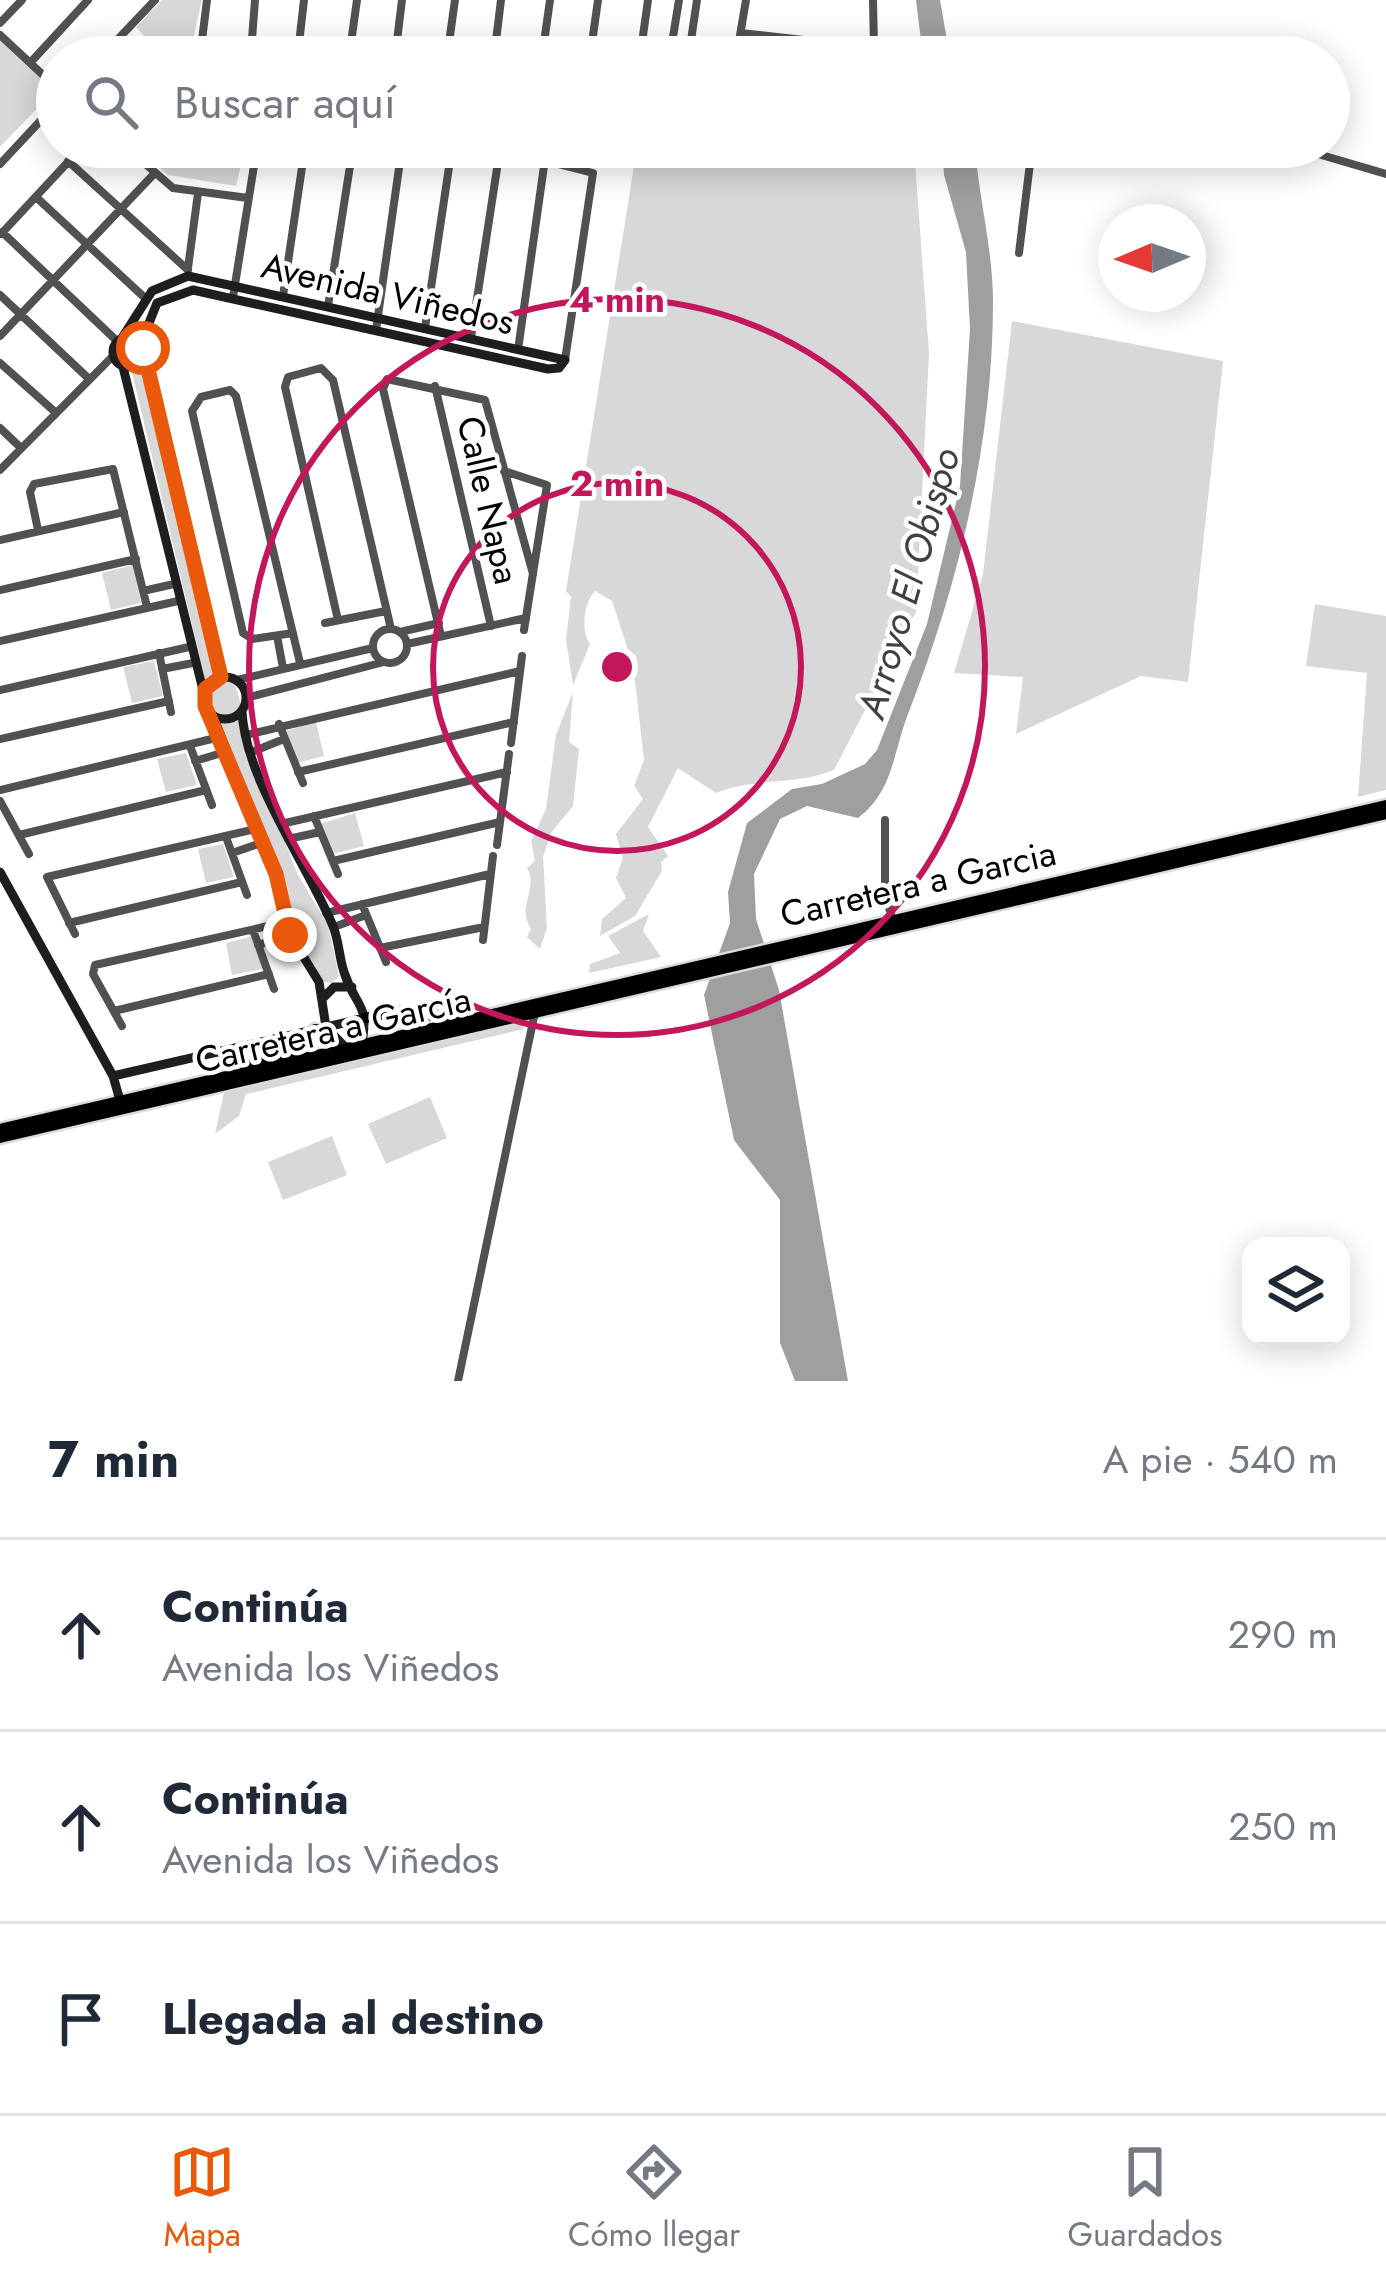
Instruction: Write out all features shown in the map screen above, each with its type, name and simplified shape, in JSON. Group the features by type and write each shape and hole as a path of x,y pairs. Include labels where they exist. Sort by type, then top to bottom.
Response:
{"main road":[{"name":"Carretera a Garcia","path":"775,951 892,920 1386,809"},
{"name":"Carretera a Garcia","path":"677,975 1386,809"},
{"name":"Carretera a García","path":"121,1105 233,1074 677,975"},
{"path":"365,1018 396,1012 463,1019 536,1009"},
{"name":"Carretera a García","path":"0,1133 463,1019"},
{"path":"233,1074 252,1061 309,1045 320,1028"}],"street":[{"path":"0,22 22,0"},
{"path":"54,36 88,0"},
{"path":"121,36 155,0"},
{"path":"202,36 207,0"},
{"path":"251,36 255,0"},
{"path":"300,36 304,0"},
{"path":"353,36 357,0"},
{"path":"398,36 402,0"},
{"path":"450,36 455,0"},
{"path":"497,36 501,0"},
{"path":"545,36 550,0"},
{"path":"593,36 598,0"},
{"path":"643,36 648,0"},
{"path":"673,36 679,0"},
{"path":"692,36 697,0"},
{"path":"740,36 746,0"},
{"path":"874,0 874,36"},
{"path":"741,33 768,36"},
{"path":"0,35 36,68"},
{"path":"30,62 36,56"},
{"path":"0,164 36,126"},
{"path":"1350,163 1386,174"},
{"path":"62,168 1,234 120,340 141,344 221,677"},
{"path":"76,168 188,273"},
{"path":"146,168 183,190 248,198"},
{"path":"234,291 253,168"},
{"path":"283,296 302,168"},
{"path":"328,306 350,168"},
{"path":"376,330 399,168"},
{"path":"425,328 449,168"},
{"path":"471,338 493,168"},
{"path":"518,350 544,168"},
{"path":"565,360 592,173 575,168"},
{"path":"1019,253 1029,168"},
{"path":"0,336 153,175"},
{"path":"188,273 198,193"},
{"path":"36,196 145,298"},
{"path":"0,470 87,376 113,356 145,298 188,273"},
{"name":"Avenida Viñedos","path":"188,273 234,291 376,330 548,369 565,360"},
{"name":"Avenida Viñedos","path":"141,344 148,317 167,296 193,290 234,291 283,296 565,360"},
{"path":"0,295 87,376"},
{"path":"113,356 123,367 193,663 276,874 290,935 319,982 320,1028"},
{"path":"123,367 137,365 142,358"},
{"path":"0,363 53,411"},
{"path":"338,620 285,387 288,376 317,368 329,371 333,380 381,612 407,644"},
{"path":"441,636 383,389 392,377 485,400 533,574"},
{"name":"Calle Napa","path":"435,386 491,626"},
{"path":"293,633 252,639 243,633 193,411 200,397 230,390 237,399 293,633 300,663"},
{"path":"0,428 21,448"},
{"path":"146,463 159,467 166,456"},
{"path":"38,530 32,486 102,468 115,472 147,607"},
{"path":"504,471 547,485 524,630"},
{"path":"0,540 124,512"},
{"path":"164,538 184,535"},
{"path":"0,590 136,559"},
{"path":"143,591 174,584"},
{"path":"0,640 178,601"},
{"path":"325,623 381,612"},
{"path":"407,644 526,618"},
{"path":"221,677 237,680 373,648 391,630 439,622"},
{"path":"277,636 283,668"},
{"path":"246,698 402,658 407,644"},
{"path":"0,689 189,646"},
{"path":"373,648 384,662"},
{"path":"0,739 170,706 159,652"},
{"path":"496,845 522,656"},
{"path":"319,659 324,680"},
{"path":"162,669 193,663"},
{"path":"245,735 520,671"},
{"path":"204,694 221,677"},
{"path":"237,680 246,698 242,711 245,735 281,824 334,927 352,987 363,1001 365,1018 355,1049 320,1028"},
{"path":"213,716 230,719 242,711"},
{"path":"297,768 514,722"},
{"path":"279,724 303,783"},
{"path":"0,790 220,737"},
{"path":"252,752 284,739"},
{"path":"190,746 212,805"},
{"path":"195,760 225,752"},
{"path":"281,824 506,772"},
{"path":"19,835 206,790"},
{"path":"245,802 268,792"},
{"path":"0,801 29,854"},
{"path":"314,816 338,874"},
{"path":"885,820 885,896 892,920"},
{"path":"333,861 500,822"},
{"path":"75,934 47,878 256,829"},
{"path":"288,839 320,832"},
{"path":"226,837 247,895"},
{"path":"232,853 261,843"},
{"path":"483,940 493,856"},
{"path":"0,872 113,1076 121,1105"},
{"path":"326,913 490,874"},
{"path":"69,923 242,882"},
{"path":"362,904 386,962"},
{"path":"334,927 366,915"},
{"path":"122,1026 94,974 95,965 286,922"},
{"path":"380,948 484,927"},
{"path":"253,930 274,989"},
{"path":"258,945 290,935"},
{"path":"113,1011 269,974"},
{"path":"322,998 334,986 352,987"},
{"path":"458,1381 536,1009"},
{"path":"113,1076 365,1018"}],"shaded area":[{"path":"162,0 202,0 194,36 144,36 136,27"},
{"path":"916,0 940,0 946,36 920,36"},
{"path":"0,41 36,74 36,110 0,147"},
{"path":"160,168 240,168 236,186 168,175"},
{"path":"634,168 916,168 929,353 916,612 834,770 716,793 678,768 648,827 668,856 661,862 662,871 635,916 600,936 602,919 626,898 616,878 623,858 616,834 643,799 634,786 644,760 635,681 629,674 637,660 635,654 630,656 612,601 595,591 585,617 590,644 573,685 566,640 571,597 566,591"},
{"path":"944,168 978,168 992,283 987,407 957,563 891,771 878,796 858,818 807,806 780,819 754,874 756,919 779,990 848,1381 795,1381 780,1343 780,1200 734,1140 704,995 730,923 728,892 747,823 792,789 822,784 865,764 877,750 927,624 960,486 970,329 966,252"},
{"path":"1012,321 1223,361 1188,682 1141,676 1016,734 1023,677 954,673 983,574"},
{"path":"142,370 209,653 235,687 241,705 240,729 298,875 328,925 339,976 332,983 324,982 291,928 209,695 132,373"},
{"path":"133,565 141,603 111,610 102,573"},
{"path":"1315,604 1386,616 1386,790 1358,797 1367,673 1306,666"},
{"path":"154,661 163,696 132,703 123,667"},
{"path":"573,692 569,742 579,749 573,806 551,833 543,857 547,928 540,949 527,937 531,883 527,868 535,861 531,841 546,809 556,735"},
{"path":"316,722 324,756 297,763 283,732"},
{"path":"186,753 197,785 166,792 157,759"},
{"path":"355,813 364,846 332,854 320,824"},
{"path":"223,844 234,877 206,883 198,849"},
{"path":"649,914 643,931 661,957 589,973 590,964 620,953 608,936"},
{"path":"253,936 263,969 232,975 226,943"},
{"path":"520,1023 524,1029 246,1094 239,1116 215,1134 224,1092"},
{"path":"430,1097 447,1138 386,1164 368,1124"},
{"path":"332,1136 347,1175 283,1200 268,1162"}],"route":[{"path":"143,348 208,640 221,677 205,689 203,700 276,874 290,935"}],"water label":[{"name":"Arroyo El Obispo","path":"908,583"}]}
